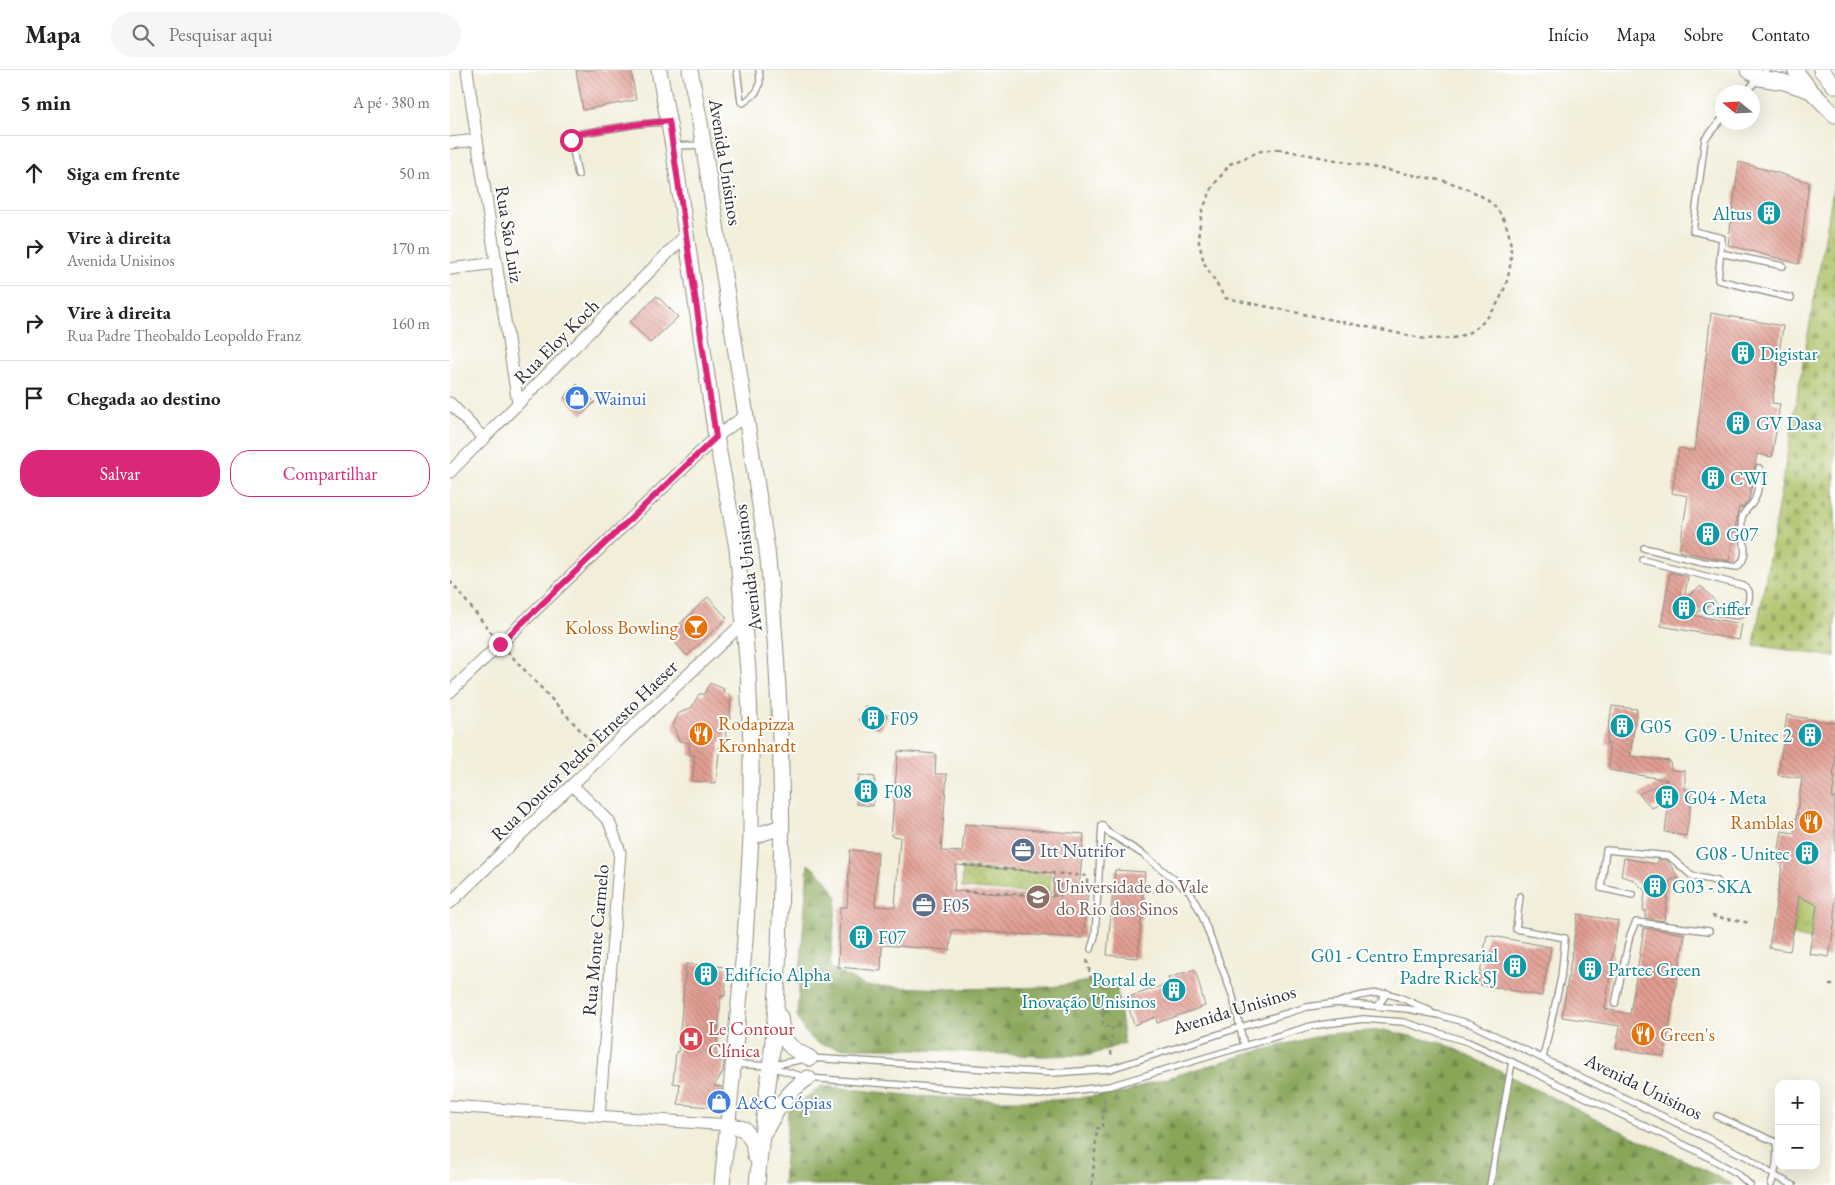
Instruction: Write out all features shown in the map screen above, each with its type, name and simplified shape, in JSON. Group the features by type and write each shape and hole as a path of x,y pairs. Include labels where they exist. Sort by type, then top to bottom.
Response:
{"main road":[{"name":"Avenida Unisinos","path":"659,70 673,146 716,437 736,548 752,744 751,837 745,940 722,1185"},
{"name":"Avenida Unisinos","path":"690,70 767,550 778,669 781,827 777,991 757,1179"},
{"path":"1795,70 1811,91 1835,115"},
{"path":"1821,70 1835,86"},
{"path":"1758,73 1811,91"},
{"path":"751,837 781,827"},
{"path":"777,991 782,1032 787,1044 793,1050 810,1058"},
{"path":"760,1139 782,1100 808,1078"},
{"path":"729,1126 744,1129 753,1142 757,1179"}],"street":[{"name":"Rua São Luiz","path":"468,70 518,404"},
{"path":"450,143 477,140"},
{"name":"Rua Eloy Koch","path":"450,472 686,235"},
{"path":"450,269 496,263"},
{"path":"450,404 484,439"},
{"path":"450,692 716,437 746,415"},
{"name":"Rua Doutor Pedro Ernesto Haeser","path":"450,903 743,623"},
{"name":"Rua Monte Carmelo","path":"572,785 610,821 620,852 599,1116"},
{"path":"450,1106 729,1126"}],"lane":[{"path":"737,70 741,102 743,103 760,88 760,70"},
{"path":"1750,85 1758,73"},
{"path":"578,175 571,140 572,136 639,124 669,121"},
{"path":"1715,127 1704,139 1693,231 1722,238 1718,280 1790,298"},
{"path":"673,146 703,144"},
{"path":"1720,253 1783,266"},
{"path":"1644,548 1703,562 1737,567 1741,564 1745,548 1741,527 1742,516 1755,500 1760,481 1759,468"},
{"path":"1642,560 1747,588 1749,592 1746,610 1743,613 1739,615 1715,612"},
{"path":"1091,948 1095,936 1104,832 1102,825"},
{"path":"1104,832 1144,855 1190,892 1201,913 1233,997 1244,1045"},
{"path":"1633,895 1601,888 1606,850 1669,856 1692,876 1717,881"},
{"path":"1520,896 1516,929 1565,938 1561,978 1543,1058"},
{"path":"1615,1004 1630,935 1636,922 1710,931"},
{"path":"1337,1003 1367,993 1386,993 1402,998 1439,1015"},
{"path":"1378,1006 1386,993"},
{"name":"Avenida Unisinos","path":"770,1066 810,1058 1052,1073 1110,1069 1307,1007 1337,1003 1378,1006 1439,1015 1471,1024 1746,1157 1793,1185"},
{"name":"Avenida Unisinos","path":"734,1064 770,1066 808,1078 1039,1094 1110,1086 1192,1063 1244,1045 1310,1026 1363,1019 1395,1021 1433,1030 1468,1042 1512,1062 1699,1152 1737,1173 1750,1185"},
{"path":"1490,1185 1512,1062"},
{"path":"1717,1116 1776,1142 1778,1159 1775,1176 1771,1185"}],"path":[{"path":"1278,149 1444,181 1468,188 1495,207 1507,228 1511,255 1508,278 1497,306 1479,326 1457,338 1426,339 1225,298 1204,263 1198,238 1202,211 1213,186 1230,164 1261,151 1278,149"},
{"path":"450,581 500,644 603,755"},
{"path":"963,865 1087,876 1087,887 1060,885 1060,896 964,890"},
{"path":"1712,916 1750,923"},
{"path":"1087,960 1095,997 1104,996 1103,1026 1112,1026 1110,1069"},
{"path":"1829,985 1835,985"},
{"path":"1092,1185 1097,1128 1102,1129 1105,1096 1109,1096"}],"green space":[{"path":"1835,179 1835,657 1754,645"},
{"path":"808,864 825,878 837,897 830,967 865,986 951,989 1051,987 1089,981 1116,982 1124,1043 1091,1055 1040,1056 892,1048 839,1048 817,1043 805,1032 797,1016"},
{"path":"963,868 1051,874 1050,895 962,888"},
{"path":"1800,891 1804,892 1804,899 1808,901 1819,894 1811,940 1793,936"},
{"path":"1384,1030 1445,1044 1733,1185 783,1185 788,1111 822,1086 916,1096 1000,1100 1055,1100 1126,1093 1144,1085 1258,1051 1326,1034"}],"building":[{"path":"576,70 631,70 636,100 583,110"},
{"name":"Altus","path":"1739,162 1809,182 1799,264 1728,245"},
{"path":"657,296 678,317 650,343 630,322"},
{"path":"1711,313 1783,326 1772,403 1780,404 1772,457 1757,454 1749,500 1742,508 1739,507 1729,561 1679,551 1688,496 1672,493 1679,448 1695,451"},
{"path":"577,384 595,402 582,415 564,397"},
{"name":"Criffer","path":"1670,572 1688,577 1684,599 1701,586 1716,602 1692,615 1742,624 1739,640 1661,626"},
{"path":"708,597 727,618 687,656 668,635"},
{"name":"Rodapizza Kronhardt","path":"710,683 724,689 723,693 731,695 730,719 725,718 726,742 720,742 716,783 692,781 695,756 690,755 689,743 679,741 673,726 678,714 692,707 699,694 704,694"},
{"name":"F09","path":"865,706 887,715 881,730 859,720"},
{"name":"G04 - Meta","path":"1612,706 1637,709 1630,756 1670,761 1671,770 1685,771 1685,790 1693,791 1686,836 1665,832 1669,800 1652,808 1639,794 1668,780 1609,770 1609,744 1606,744"},
{"name":"G08 - Unitec","path":"1787,715 1835,723 1835,764 1833,776 1835,777 1832,798 1835,798 1835,920 1829,957 1809,954 1817,905 1799,896 1790,951 1769,948 1783,860 1777,860 1782,831 1794,833 1802,778 1778,775"},
{"path":"898,751 936,754 935,774 947,774 941,851 962,852 965,824 1084,834 1079,890 1088,891 1083,938 952,930 950,950 882,945 881,971 838,967 840,907 847,907 850,850 878,852 875,906 895,907 900,837 891,836","holes":["956,865 1054,873 1053,897 954,891"]},
{"name":"F08","path":"859,775 875,777 873,806 856,804"},
{"name":"G03 - SKA","path":"1624,858 1655,864 1659,860 1667,860 1679,878 1670,880 1664,921 1645,918 1646,911 1643,911 1645,891 1634,880 1621,876"},
{"path":"1115,870 1145,872 1138,958 1107,955"},
{"path":"1578,914 1618,921 1605,1009 1630,1014 1644,928 1685,934 1664,1056 1616,1048 1620,1026 1562,1017"},
{"name":"G01 - Centro Empresarial Padre Rick SJ","path":"1487,935 1551,947 1542,996 1478,984"},
{"path":"686,964 727,967 725,996 721,996 716,1055 721,1055 724,1061 723,1072 714,1086 722,1087 720,1108 678,1104 680,1084 673,1083 676,1052 678,1052"},
{"name":"Portal de Inovação Unisinos","path":"1195,969 1205,1006 1157,1023 1156,1017 1134,1025 1126,998 1170,983 1168,978"}],"place":[{"name":"Altus","path":"1769,213"},
{"name":"Digistar","path":"1743,353"},
{"name":"Wainui","path":"577,398"},
{"name":"GV Dasa","path":"1738,423"},
{"name":"CWI","path":"1713,478"},
{"name":"G07","path":"1708,534"},
{"name":"Criffer","path":"1684,608"},
{"name":"Koloss Bowling","path":"696,627"},
{"name":"F09","path":"873,718"},
{"name":"G05","path":"1622,726"},
{"name":"Rodapizza Kronhardt","path":"701,734"},
{"name":"G09 - Unitec 2","path":"1810,735"},
{"name":"F08","path":"866,791"},
{"name":"G04 - Meta","path":"1667,797"},
{"name":"Ramblas","path":"1811,822"},
{"name":"Itt Nutrifor","path":"1023,850"},
{"name":"G08 - Unitec","path":"1807,853"},
{"name":"G03 - SKA","path":"1655,886"},
{"name":"Universidade do Vale do Rio dos Sinos","path":"1038,897"},
{"name":"F05","path":"924,905"},
{"name":"F07","path":"861,937"},
{"name":"G01 - Centro Empresarial Padre Rick SJ","path":"1515,966"},
{"name":"Partec Green","path":"1590,969"},
{"name":"Edifício Alpha","path":"706,974"},
{"name":"Portal de Inovação Unisinos","path":"1174,990"},
{"name":"Green's","path":"1643,1034"},
{"name":"Le Contour Clínica","path":"691,1039"},
{"name":"A&C Cópias","path":"719,1102"}],"route":[{"path":"500,644 716,437 669,121 577,134 572,136 571,140"}]}
